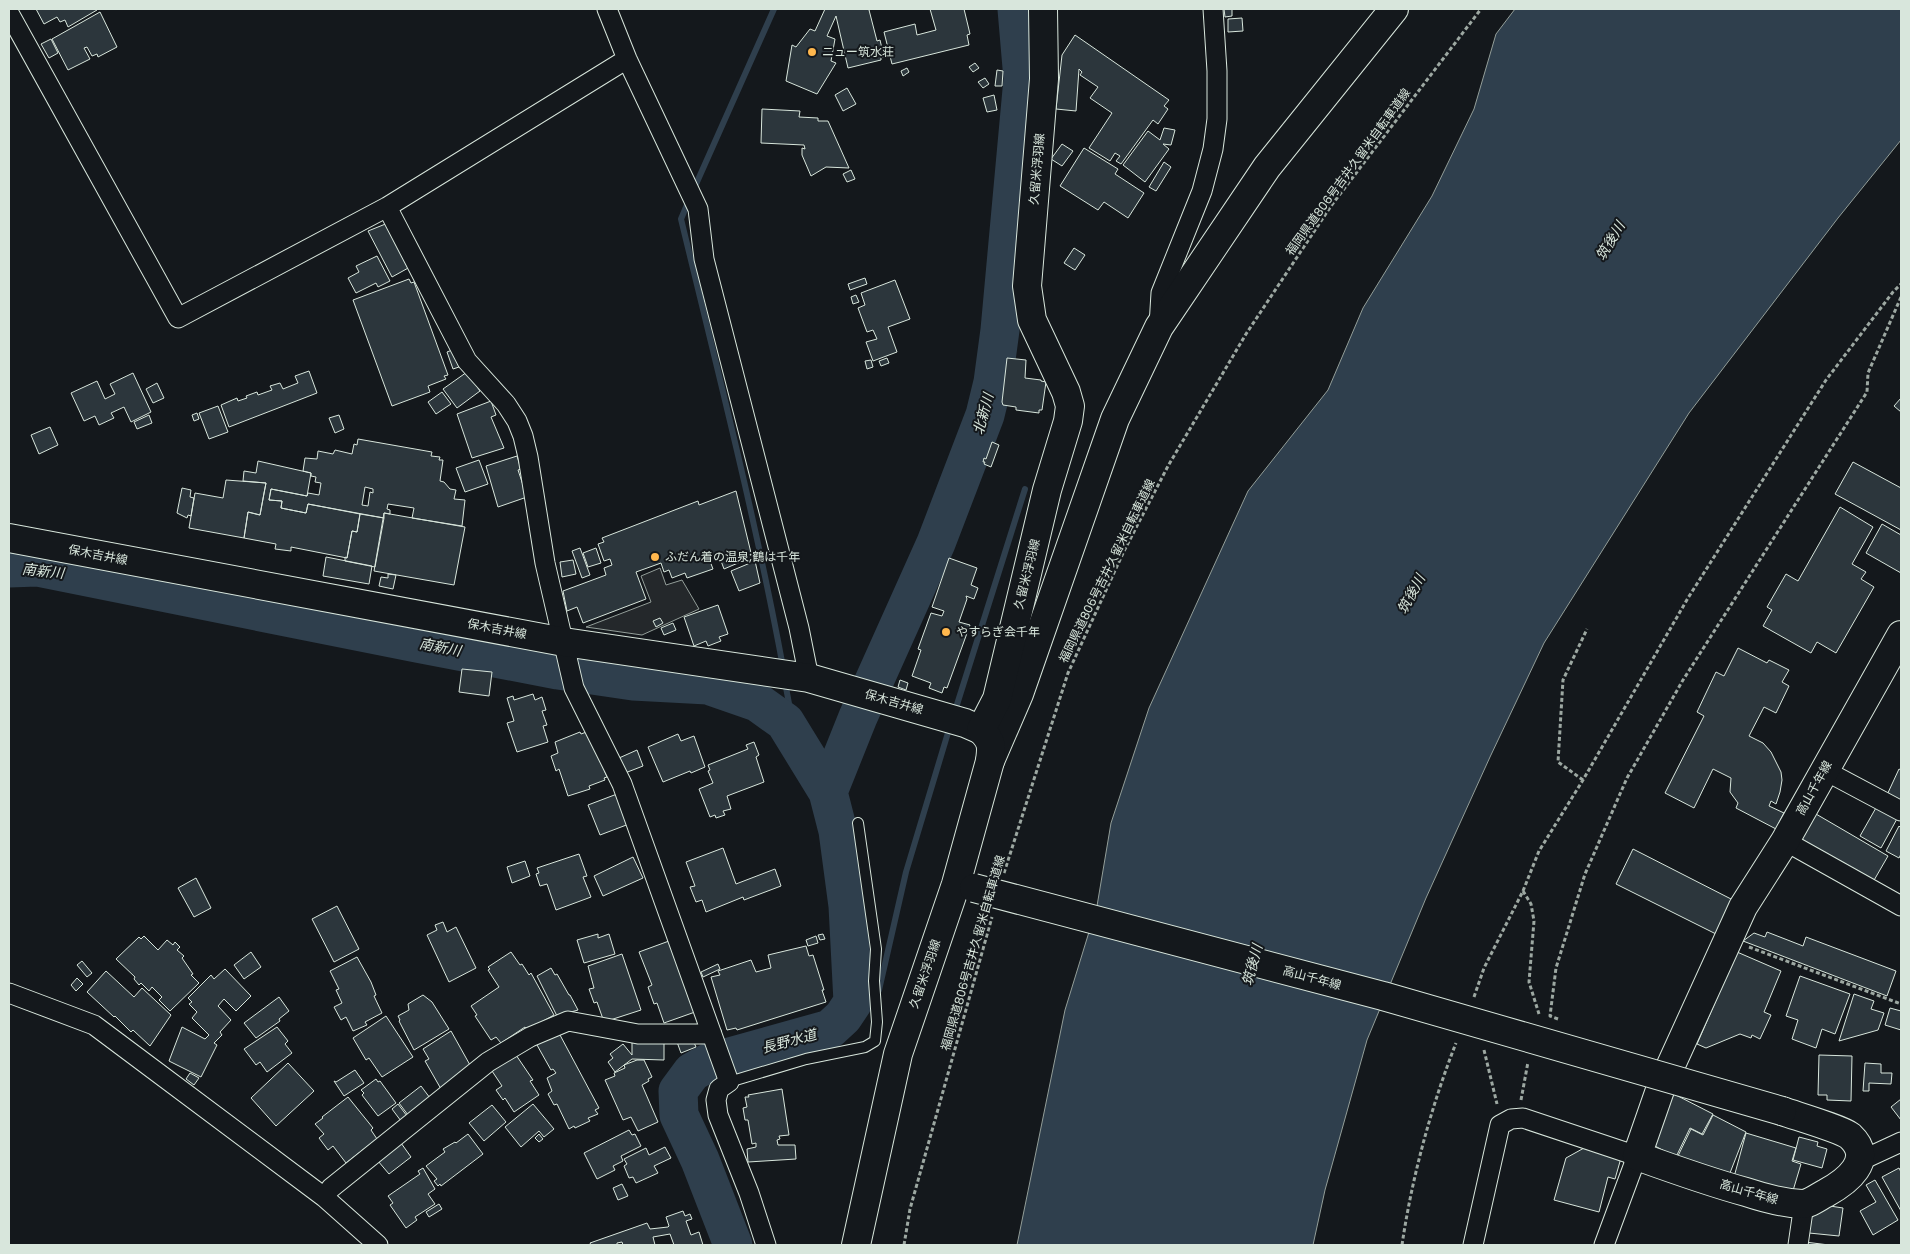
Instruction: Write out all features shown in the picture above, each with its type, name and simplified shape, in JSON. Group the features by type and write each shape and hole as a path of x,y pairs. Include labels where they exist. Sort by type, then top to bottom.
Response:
{"main road":[{"name":"久留米浮羽線","path":"856,1245 898,1054 965,886 992,747 990,738 973,726 996,699 1047,490 1068,421 1070,406 1066,392 1032,320 1027,286 1044,79 1043,9"},
{"path":"990,761 1019,694 1115,419 1159,327 1267,167 1394,9"},
{"name":"保木吉井線","path":"9,538 565,649 769,672 812,679 973,726"},
{"name":"高山千年線","path":"1804,1204 1779,1202 1732,1189 1637,1156 1661,1087 1744,908 1901,635"},
{"name":"高山千年線","path":"965,886 1383,996 1782,1111 1849,1135 1858,1146 1860,1161"},
{"path":"1804,1204 1846,1180 1855,1171 1860,1161"}],"street":[{"path":"607,9 627,60 698,209 704,259 812,679"},
{"path":"1159,327 1161,293 1202,191 1213,149 1217,119 1217,71 1213,9"},
{"path":"9,13 178,318 387,207 627,60"},
{"path":"387,207 467,361 506,404 517,421 523,436 545,563 574,688 622,784 729,1082 719,1089 716,1100 718,1115 766,1245"},
{"path":"1824,770 1901,811"},
{"path":"1784,841 1901,906"},
{"path":"9,993 94,1025 324,1197 378,1245"},
{"path":"324,1197 331,1188 488,1062 530,1037 568,1021 638,1034 712,1037"},
{"path":"1473,1245 1500,1125 1511,1118 1523,1118 1637,1156 1604,1245"},
{"path":"1860,1161 1901,1142"},
{"path":"1798,1245 1804,1204"}],"lane":[{"path":"729,1082 806,1059 865,1047 875,1041 877,1022 874,981 876,950 858,823"}],"path":[{"name":"福岡県道806号吉井久留米自転車道線","path":"1002,880 1068,673 1124,551 1168,466 1246,334 1331,206 1481,9"},
{"path":"1472,1003 1484,968 1523,891 1539,851 1583,780 1688,598 1826,380 1901,284"},
{"path":"1559,1019 1550,1016 1556,968 1585,874 1627,778 1683,680 1867,392 1868,374 1901,297"},
{"path":"1583,780 1558,762 1563,680 1587,629"},
{"path":"1523,891 1531,904 1534,921 1529,982 1539,1014"},
{"name":"福岡県道806号吉井久留米自転車道線","path":"904,1245 910,1209 994,908"},
{"path":"1729,940 1901,1004"},
{"path":"1402,1245 1408,1205 1441,1083 1458,1038"},
{"path":"1484,1048 1498,1107 1506,1121"}],"shaded area":[{"path":"660,568 666,585 682,580 699,609 642,635 586,627 651,602 641,576"}],"water":[{"name":"筑後川","path":"1515,9 1901,9 1901,140 1838,218 1689,413 1544,643 1426,898 1367,1040 1325,1190 1313,1245 1017,1245 1065,1010 1097,906 1111,823 1149,708 1248,491 1328,390 1363,308 1432,196 1474,109 1496,34"}],"building":[{"path":"36,9 97,10 68,27 65,20 60,22 57,17 44,24"},
{"name":"ニュー筑水荘","path":"825,9 871,9 869,10 877,41 880,40 884,57 881,57 881,60 848,68 836,16 827,36 835,39 831,61 836,63 817,94 786,81 792,45 796,47 810,29 815,31"},
{"name":"ニュー筑水荘","path":"930,9 964,9 970,34 967,35 969,45 892,64 884,32 915,24 917,35 936,30"},
{"path":"1224,9 1232,9 1232,16 1225,17"},
{"path":"100,12 117,47 98,57 97,54 92,56 87,47 84,48 90,59 68,70 52,39"},
{"path":"1242,18 1243,31 1228,32 1228,19"},
{"path":"1075,35 1169,100 1164,106 1168,109 1158,124 1153,120 1121,164 1116,161 1120,156 1115,153 1110,161 1089,148 1112,113 1090,98 1098,87 1080,75 1082,72 1079,69 1076,111 1056,109 1062,55"},
{"path":"51,39 58,53 49,58 41,44"},
{"path":"975,63 979,68 973,72 969,67"},
{"path":"907,68 909,72 903,76 901,71"},
{"path":"997,70 1003,71 1002,86 995,86"},
{"path":"985,78 989,84 983,88 978,82"},
{"path":"847,88 856,104 843,111 835,95"},
{"path":"994,95 997,110 987,112 983,98"},
{"path":"762,109 800,111 799,117 818,118 818,121 828,121 849,168 826,167 811,176 802,155 802,148 805,149 804,145 761,143"},
{"path":"1164,128 1175,130 1171,145 1163,144 1169,149 1145,182 1123,165 1148,131 1160,140"},
{"path":"1062,144 1073,151 1062,166 1051,159"},
{"path":"1084,148 1118,169 1115,174 1144,193 1128,218 1104,202 1098,210 1060,186"},
{"path":"1164,162 1171,167 1156,191 1149,187"},
{"path":"851,170 855,179 847,182 843,174"},
{"path":"388,223 410,267 392,277 368,231"},
{"path":"1074,248 1085,255 1075,270 1064,263"},
{"path":"377,256 390,281 378,287 376,283 356,293 348,278 359,272 356,266"},
{"path":"865,278 867,284 850,290 848,284"},
{"path":"409,279 411,283 414,282 448,375 444,376 446,379 428,386 430,392 392,406 353,300"},
{"path":"895,280 910,319 888,327 897,352 873,361 866,342 877,339 873,330 867,332 858,308 865,305 861,293"},
{"path":"856,295 859,302 853,304 851,297"},
{"path":"452,350 459,367 453,369 447,352"},
{"path":"887,358 889,363 881,366 879,361"},
{"path":"1007,358 1026,360 1025,378 1046,382 1042,410 1039,410 1039,413 1016,410 1016,407 1003,405"},
{"path":"871,360 873,367 867,369 865,361"},
{"path":"309,371 317,393 229,427 221,405 237,398 238,401 247,398 246,396 257,392 258,395 272,390 270,386 280,383 283,389 298,383 295,376"},
{"path":"467,372 480,391 457,408 443,389"},
{"path":"133,373 151,412 131,422 124,407 111,413 114,418 99,425 95,416 84,421 71,393 97,381 105,399 115,394 110,384"},
{"path":"157,383 164,398 153,403 146,389"},
{"path":"442,392 451,404 436,414 428,402"},
{"path":"1901,398 1901,412 1894,406"},
{"path":"491,401 496,415 491,417 504,448 472,458 457,414"},
{"path":"218,406 228,432 209,439 199,413"},
{"path":"197,413 199,419 194,421 192,415"},
{"path":"149,415 152,423 137,429 134,422"},
{"path":"339,415 344,429 335,433 329,418"},
{"path":"50,427 58,445 39,454 31,435"},
{"path":"358,439 432,452 431,456 440,457 439,460 443,460 440,481 444,482 450,489 456,490 454,499 465,500 462,526 412,518 414,508 388,504 387,509 390,510 390,514 384,513 384,518 308,504 306,513 281,508 282,501 269,500 271,489 307,496 308,493 319,495 321,483 315,482 316,477 311,476 311,473 303,471 305,458 317,459 318,451 333,454 335,450 352,454 354,444 357,445","holes":["365,487 373,489 373,493 370,492 368,506 362,505"]},
{"path":"992,442 999,445 991,467 983,462 984,458 986,459"},
{"path":"517,456 521,469 518,470 527,497 498,507 486,466"},
{"path":"479,460 488,484 465,492 456,468"},
{"path":"258,461 311,473 307,496 271,489 269,500 282,501 281,508 306,513 308,504 360,514 357,532 352,531 347,558 291,547 291,551 275,549 276,544 244,538 248,512 260,515 266,483 243,481 244,471 256,473"},
{"path":"1853,462 1901,488 1901,530 1835,494"},
{"path":"226,480 266,483 260,515 248,512 244,538 189,528 195,493 223,498"},
{"path":"182,488 191,490 190,497 194,498 191,516 188,515 187,518 177,513"},
{"name":"ふだん着の温泉;鶴は千年","path":"736,491 752,557 724,569 718,553 708,556 713,569 687,578 685,573 672,578 669,570 664,572 661,563 636,572 646,599 583,623 577,607 567,611 563,591 606,575 604,568 612,565 610,559 604,561 598,544 604,542 602,538 698,501 699,505"},
{"path":"1840,507 1873,527 1852,564 1866,572 1861,579 1874,587 1836,653 1817,642 1811,653 1763,626 1772,610 1767,607 1786,574 1798,581"},
{"path":"384,513 465,527 454,585 374,571"},
{"path":"360,514 384,518 375,567 345,561 352,531 357,532"},
{"path":"1882,524 1901,535 1901,573 1866,553"},
{"path":"580,548 590,575 582,578 572,551"},
{"path":"596,548 601,563 588,567 583,553"},
{"path":"326,557 372,566 369,584 323,576"},
{"name":"やすらぎ会千年","path":"949,558 977,568 971,585 978,588 974,599 966,596 967,599 959,622 970,625 947,688 944,687 942,693 929,688 931,683 912,676 921,650 918,649 931,613 942,616 944,611 932,607"},
{"path":"573,560 576,574 562,577 560,562"},
{"path":"755,561 760,583 739,591 731,571"},
{"path":"388,574 396,575 393,589 379,586 381,577 388,578"},
{"path":"718,605 728,634 719,637 721,641 708,646 706,641 694,646 684,617"},
{"path":"660,618 663,623 656,627 653,621"},
{"path":"673,623 676,630 664,635 661,628"},
{"path":"1738,648 1767,663 1769,660 1789,670 1782,682 1789,686 1776,713 1764,707 1749,736 1763,743 1771,752 1781,772 1782,780 1776,804 1771,801 1769,806 1784,813 1776,829 1736,808 1738,803 1730,792 1731,778 1713,769 1694,808 1665,793 1704,716 1697,712 1716,672 1724,676"},
{"path":"462,669 492,672 489,696 459,692"},
{"path":"900,680 908,683 906,690 898,687"},
{"path":"533,694 535,700 542,697 546,710 542,711 547,725 543,726 548,742 517,752 507,723 514,721 507,698 513,696 514,700"},
{"path":"589,731 607,777 604,778 605,780 589,786 590,789 568,796 559,769 556,771 551,756 558,753 555,742 580,732 581,734"},
{"path":"678,734 681,741 694,736 705,767 663,782 648,747"},
{"path":"754,742 759,755 756,757 764,782 727,796 731,809 723,811 725,815 716,818 715,815 710,817 699,789 713,783 708,771 710,770 708,765 748,749 746,745"},
{"path":"637,750 643,766 625,773 619,758"},
{"path":"1899,769 1901,770 1901,804 1886,797"},
{"path":"617,794 629,824 600,835 588,805"},
{"path":"1877,806 1898,817 1881,848 1860,836"},
{"path":"1816,814 1888,856 1873,882 1799,842"},
{"path":"1899,826 1901,828 1901,854 1899,858 1886,851"},
{"path":"723,848 736,884 775,869 781,886 744,900 743,897 706,912 702,900 696,902 690,887 695,886 686,862"},
{"path":"1633,849 1733,900 1716,934 1616,884"},
{"path":"579,854 587,876 583,877 591,897 556,910 547,884 540,886 536,874 539,873 537,868"},
{"path":"633,857 643,878 603,896 594,876"},
{"path":"525,861 530,876 512,883 507,867"},
{"path":"196,878 211,908 194,917 178,888"},
{"path":"337,906 359,949 334,962 312,919"},
{"path":"443,922 447,932 456,927 476,968 449,982 427,935 437,930 435,925"},
{"path":"1767,932 1803,946 1806,937 1896,971 1887,996 1743,941 1754,933 1765,937"},
{"path":"598,934 598,938 609,934 615,954 584,963 577,940"},
{"path":"823,934 825,939 820,940 818,935"},
{"path":"144,936 158,950 167,940 173,945 175,942 180,947 177,950 184,956 182,958 193,974 191,975 199,983 170,1011 159,1000 162,997 152,987 149,991 141,983 139,985 134,979 135,977 116,959 139,937 141,939"},
{"path":"816,936 818,943 808,946 806,940"},
{"path":"669,941 695,1012 664,1023 657,1003 654,1004 648,987 652,985 639,952"},
{"path":"806,946 809,956 813,955 826,1002 737,1030 736,1028 727,1030 711,977 720,975 718,971 751,960 756,972 771,968 768,955"},
{"path":"251,952 261,967 244,979 234,965"},
{"path":"511,952 529,975 531,973 554,1015 527,1030 525,1027 501,1043 496,1037 491,1040 475,1016 477,1015 471,1006 499,987 488,967"},
{"path":"1737,952 1781,971 1764,1012 1771,1015 1760,1039 1752,1035 1751,1038 1740,1034 1706,1048 1697,1044"},
{"path":"622,954 641,1010 604,1022 597,1002 594,1003 589,989 594,988 588,966"},
{"path":"357,957 371,982 376,995 374,996 382,1013 365,1022 367,1025 353,1031 346,1017 341,1020 334,1007 342,1003 336,990 339,989 330,971"},
{"path":"82,961 92,973 87,977 77,965"},
{"path":"718,964 720,969 703,977 701,972"},
{"path":"551,968 555,975 557,974 578,1010 557,1016 537,976"},
{"path":"225,969 251,996 236,1011 224,999 218,1006 231,1020 220,1032 222,1035 214,1043 217,1045 201,1077 169,1061 182,1027 205,1039 209,1035 192,1018 197,1012 189,1004 192,1002 188,998 211,975 214,979"},
{"path":"106,971 134,997 142,988 171,1015 150,1046 133,1030 131,1032 87,992"},
{"path":"1800,976 1850,994 1835,1034 1822,1029 1816,1048 1792,1039 1798,1020 1786,1016"},
{"path":"77,978 83,984 76,991 71,985"},
{"path":"1854,994 1874,1001 1871,1009 1884,1013 1878,1030 1839,1041"},
{"path":"423,995 432,1002 449,1029 414,1050 398,1016 409,1010 408,1004"},
{"path":"279,997 289,1011 279,1019 280,1021 256,1038 244,1023"},
{"path":"1890,1008 1901,1011 1901,1030 1885,1025"},
{"path":"386,1016 413,1057 382,1077 369,1058 366,1060 353,1038"},
{"path":"277,1027 288,1041 285,1044 292,1053 267,1072 260,1062 256,1065 244,1049"},
{"path":"451,1031 470,1065 441,1089 425,1061 429,1059 423,1049"},
{"path":"560,1035 599,1108 595,1110 598,1114 588,1118 590,1121 569,1129 557,1104 554,1105 548,1094 552,1091 547,1078 556,1073 553,1069 551,1070 537,1045 539,1042"},
{"path":"692,1038 696,1047 681,1053 677,1042"},
{"path":"632,1042 664,1042 664,1060 632,1059 615,1072 608,1062 613,1058 610,1054 623,1044 632,1055"},
{"path":"516,1055 533,1080 530,1081 539,1095 514,1112 505,1098 503,1100 496,1090 502,1086 492,1071"},
{"path":"1819,1055 1852,1056 1851,1101 1827,1100 1827,1095 1818,1095"},
{"path":"637,1060 644,1060 652,1077 642,1085 658,1122 638,1131 631,1117 623,1120 605,1080 615,1076 614,1073 625,1068 624,1065"},
{"path":"288,1063 314,1091 276,1126 251,1098"},
{"path":"1865,1063 1881,1064 1881,1073 1892,1073 1891,1084 1869,1083 1869,1091 1863,1091"},
{"path":"355,1070 364,1083 344,1096 334,1081 336,1082"},
{"path":"190,1073 199,1078 194,1085 186,1079"},
{"path":"376,1079 378,1082 380,1081 396,1103 378,1116 362,1095 364,1093 361,1090"},
{"path":"421,1086 430,1098 408,1115 399,1103"},
{"path":"782,1089 789,1135 779,1136 780,1139 777,1140 778,1145 795,1145 796,1159 748,1162 747,1149 756,1147 756,1143 752,1144 748,1120 745,1120 743,1108 747,1107 745,1097"},
{"path":"1674,1094 1713,1114 1702,1134 1690,1128 1676,1157 1653,1145 1652,1137"},
{"path":"348,1097 373,1128 371,1130 377,1139 346,1163 333,1146 328,1150 319,1138 324,1134 315,1124"},
{"path":"1901,1099 1901,1120 1891,1107"},
{"path":"398,1104 407,1116 401,1121 392,1109"},
{"path":"533,1104 554,1129 544,1137 539,1131 521,1147 505,1127"},
{"path":"492,1105 506,1122 484,1141 469,1123"},
{"path":"1713,1115 1746,1132 1728,1178 1677,1158 1691,1129 1703,1135"},
{"path":"629,1130 632,1135 635,1134 641,1146 621,1156 623,1161 613,1166 615,1170 597,1179 584,1153"},
{"path":"1746,1133 1796,1148 1792,1161 1801,1164 1792,1194 1734,1177"},
{"path":"468,1134 483,1154 441,1186 440,1184 438,1186 434,1181 437,1179 426,1166 445,1152 443,1149 456,1143"},
{"path":"539,1134 543,1139 539,1142 535,1138"},
{"path":"1799,1137 1818,1142 1817,1146 1827,1149 1822,1168 1793,1160"},
{"path":"401,1143 411,1157 389,1174 378,1161"},
{"path":"665,1147 671,1158 654,1166 658,1173 636,1183 633,1177 629,1178 624,1166 627,1164 624,1159 646,1148 649,1155"},
{"path":"1584,1148 1621,1158 1615,1179 1608,1177 1599,1212 1554,1200 1566,1158"},
{"path":"423,1168 435,1189 428,1194 435,1204 415,1217 417,1220 406,1228 390,1205 393,1203 388,1196 420,1174 418,1171"},
{"path":"1899,1168 1901,1172 1901,1211 1882,1177"},
{"path":"1875,1180 1898,1220 1873,1235 1860,1211 1876,1202 1866,1185"},
{"path":"622,1184 628,1196 618,1200 613,1188"},
{"path":"439,1204 442,1209 429,1217 426,1212"},
{"path":"1830,1206 1843,1208 1839,1236 1809,1233 1810,1218"},
{"path":"683,1211 685,1216 690,1214 692,1219 686,1221 691,1235 699,1232 703,1245 674,1245 670,1234 653,1237 655,1245 623,1245 622,1242 617,1243 617,1245 591,1245 590,1243 647,1223 650,1229 668,1227 666,1217"},
{"path":"1805,1242 1829,1245 1804,1245"}],"waterway":[{"path":"693,191 774,9"},
{"name":"北新川","path":"828,792 858,717 936,543 985,415 993,382 1000,330 1023,79 1017,9"},
{"path":"689,200 681,219 748,498 783,667"},
{"path":"954,714 1025,489"},
{"name":"南新川","path":"9,568 37,567 558,670 633,681 708,685 757,702 785,722 828,792 838,831 848,906 853,1002 843,1017 830,1029 708,1063 692,1072 678,1091 679,1115 700,1160 733,1245"},
{"path":"785,682 790,709 785,722"},
{"path":"853,1002 879,990 906,872 950,726"}],"place":[{"name":"ニュー筑水荘","path":"812,52"},
{"name":"ふだん着の温泉;鶴は千年","path":"655,557"},
{"name":"やすらぎ会千年","path":"946,632"}],"water label":[{"name":"長野水道","path":"789,1041"}]}
